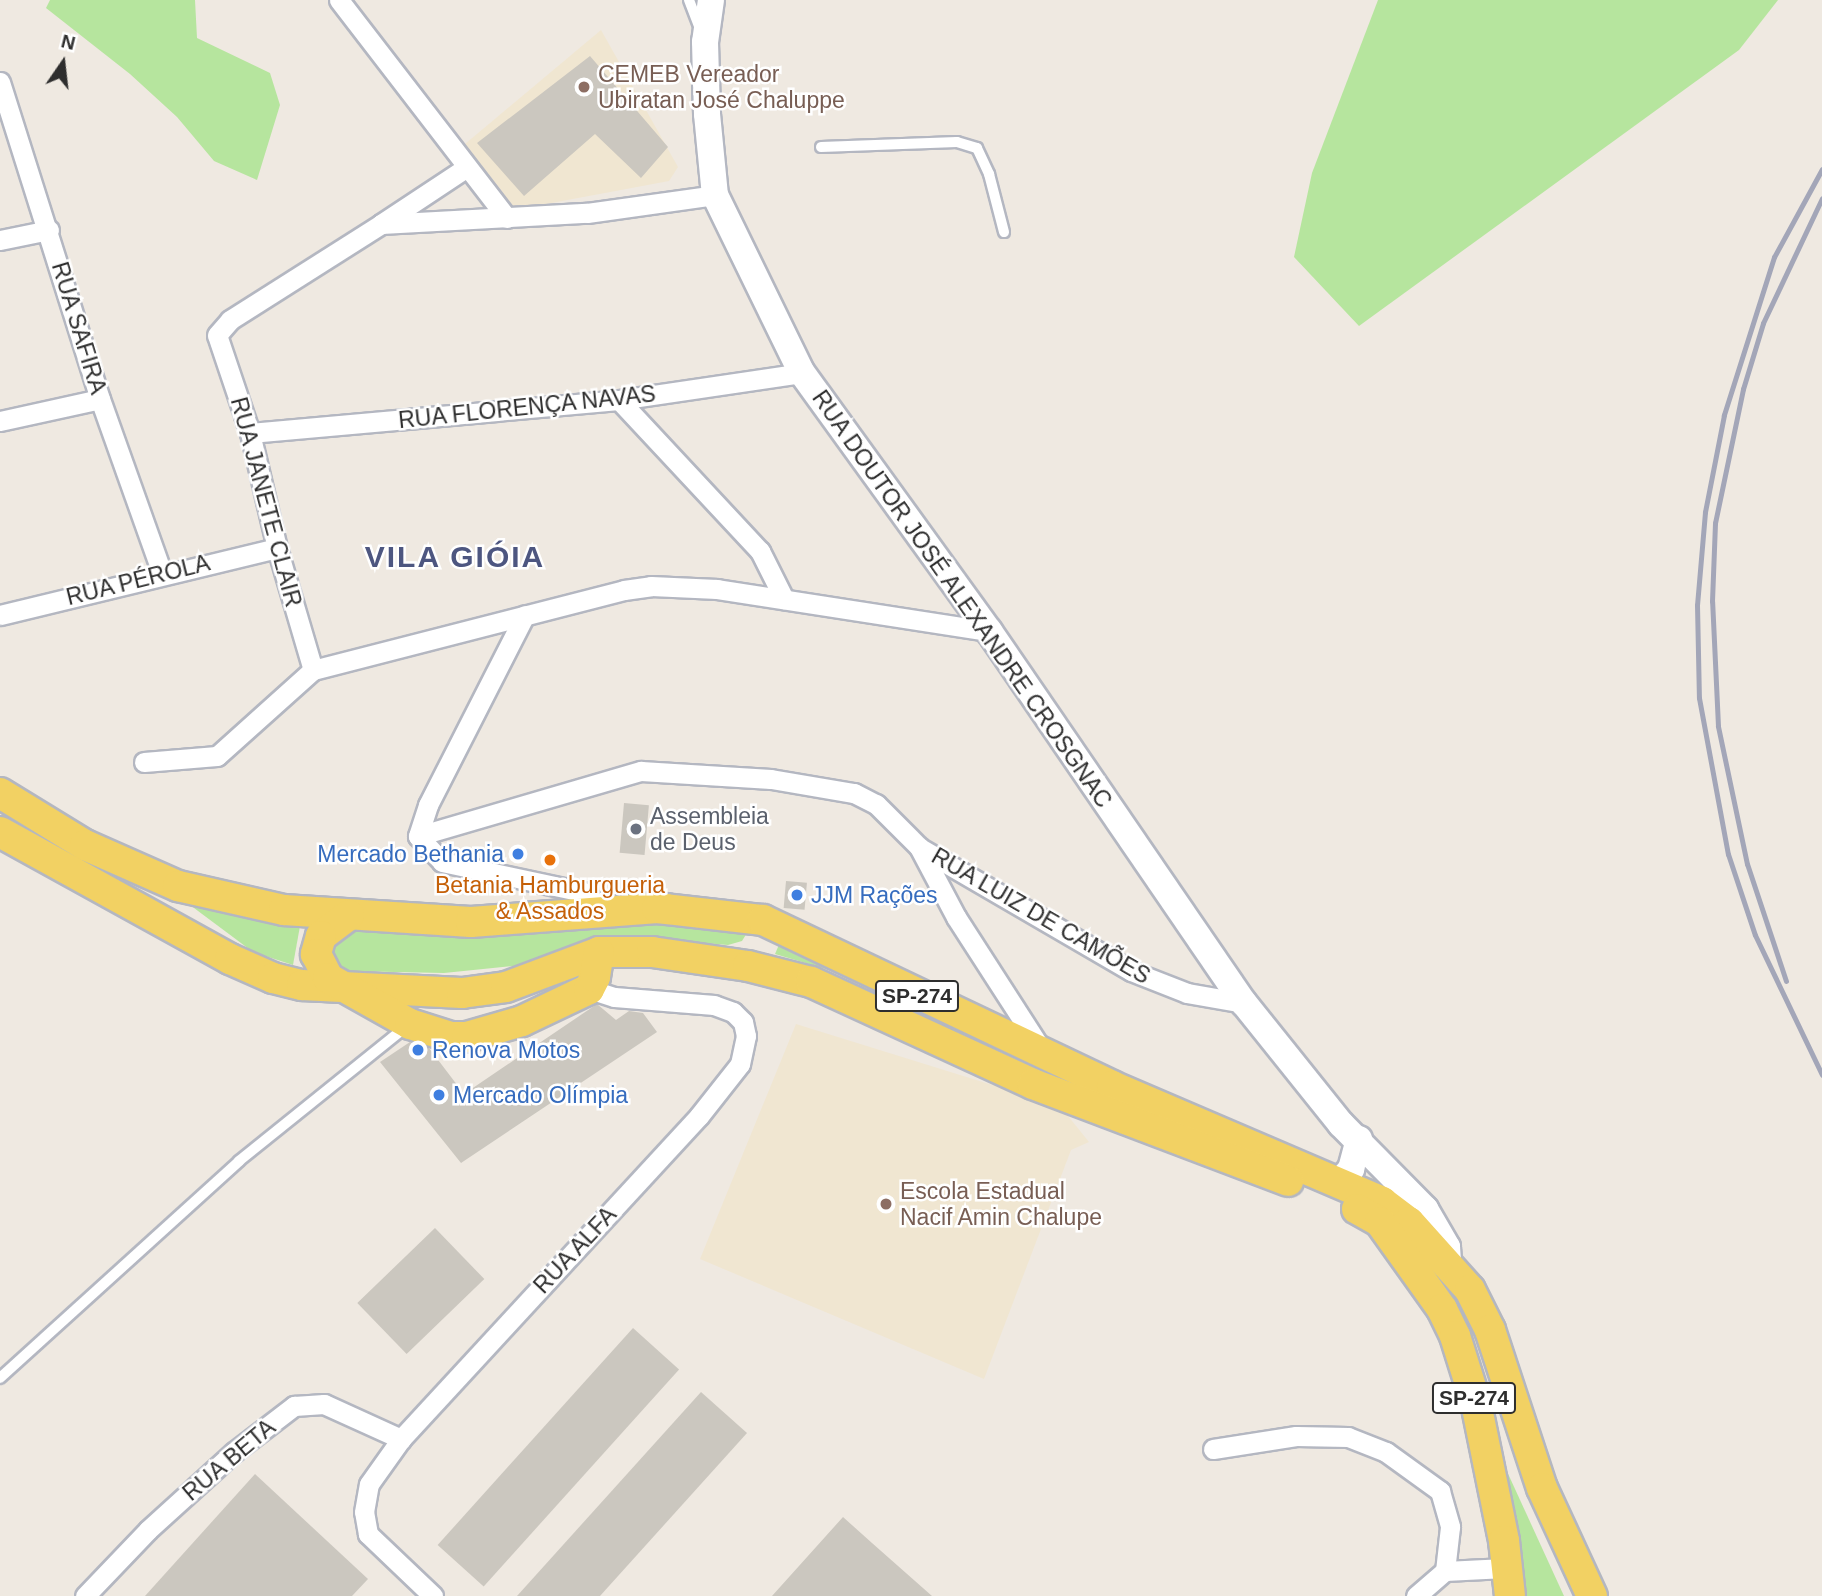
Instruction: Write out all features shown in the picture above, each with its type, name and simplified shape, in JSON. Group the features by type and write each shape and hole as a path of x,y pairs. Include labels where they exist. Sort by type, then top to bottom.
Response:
{"main road":[{"name":"RUA DOUTOR JOSÉ ALEXANDRE CROSGNAC","path":"711,0 705,42 715,195 802,373 989,631 1244,1003 1322,1102 1425,1209 1447,1247 1448,1262"},
{"name":"SP-274","path":"0,793 85,845 178,886 284,910 471,922 536,920 604,910 657,908 763,920 1043,1053 1382,1202 1448,1262 1490,1330 1542,1488 1592,1596"},
{"name":"SP-274","path":"0,832 230,959 273,978 461,993 506,987 599,951 652,952 748,966 811,982 1033,1084 1309,1188 1380,1222 1442,1309 1455,1336 1476,1403 1504,1541 1508,1582"},
{"path":"349,915 321,936 316,954 320,967 337,985 410,1024 451,1037 502,1027 589,989 596,977 599,951"},
{"path":"748,966 761,947 763,920"},
{"path":"502,1027 545,972"},
{"path":"1339,1182 1351,1169 1359,1139"}],"street":[{"path":"339,0 507,218"},
{"name":"RUA SAFIRA","path":"0,82 49,230 100,399 162,573"},
{"path":"381,223 467,167"},
{"path":"381,223 587,213 715,195"},
{"name":"RUA JANETE CLAIR","path":"313,670 277,548 250,433 217,335 230,320 381,223"},
{"path":"0,240 49,230"},
{"name":"RUA FLORENÇA NAVAS","path":"250,433 619,400 802,373"},
{"path":"0,421 100,399"},
{"path":"619,400 760,551 784,599"},
{"name":"RUA PÉROLA","path":"0,615 162,573 277,548"},
{"path":"144,762 217,756 313,670 525,615 651,586 686,586 784,599 989,631"},
{"path":"418,836 428,805 525,615"},
{"path":"418,836 613,776 660,770 771,779 854,793 876,804 919,847 956,917 1043,1053"},
{"path":"418,836 442,862 583,892 604,910"},
{"name":"RUA LUIZ DE CAMÕES","path":"919,847 1131,971 1187,993 1244,1003"},
{"name":"RUA ALFA","path":"433,1596 368,1534 364,1512 369,1484 401,1439 699,1116 740,1064 746,1036 743,1022 733,1012 714,1005 614,997 589,989"},
{"name":"RUA BETA","path":"85,1596 215,1469 294,1406 324,1404 401,1439"},
{"path":"1213,1449 1296,1436 1348,1437 1386,1452 1440,1491 1450,1527 1446,1571 1416,1596"},
{"path":"1446,1571 1508,1582"}],"lane":[{"path":"689,0 705,42"},
{"path":"821,147 957,142 977,148 989,174 1004,232"},
{"path":"0,1378 239,1161 410,1024"}],"shaded area":[{"name":"CEMEB Vereador Ubiratan José Chaluppe","path":"601,30 678,167 669,181 514,210 465,144"},
{"name":"Escola Estadual Nacif Amin Chalupe","path":"796,1024 1060,1106 1089,1142 1071,1150 984,1379 700,1259"}],"green space":[{"path":"50,0 195,0 197,38 270,73 280,105 257,180 214,161 177,117 130,74 46,8"},
{"path":"1378,0 1778,0 1739,50 1359,326 1294,257 1312,173"},
{"path":"186,902 300,926 293,965 253,952"},
{"path":"667,914 750,928 742,941 728,945 622,936 579,944 532,964 444,973 346,971 337,968 330,951 349,932 548,930"},
{"path":"781,940 860,979 775,954"},
{"path":"1499,1454 1564,1596 1527,1596"}],"building":[{"path":"590,56 668,147 641,178 595,134 524,196 477,143"},
{"name":"Assembleia de Deus","path":"624,803 649,805 645,855 620,853"},
{"name":"JJM Rações","path":"786,881 807,883 805,910 784,908"},
{"path":"597,1004 616,1020 629,1011 643,1013 657,1032 461,1163 380,1062 410,1042 429,1048 464,1094"},
{"path":"435,1228 484,1279 407,1354 357,1303"},
{"path":"633,1328 679,1369 484,1586 438,1545"},
{"path":"701,1392 747,1433 600,1596 517,1596"},
{"path":"255,1474 368,1579 352,1596 145,1596"},
{"path":"843,1517 872,1543 932,1596 772,1596"}],"railway":[{"path":"1822,169 1774,257 1724,415 1705,512 1697,605 1699,698 1728,854 1755,935 1822,1075"},
{"path":"1786,981 1747,864 1718,726 1712,601 1715,523 1743,389 1763,323 1822,198"}],"place":[{"name":"CEMEB Vereador Ubiratan José Chaluppe","path":"584,87"},
{"name":"Assembleia de Deus","path":"636,829"},
{"name":"Mercado Bethania","path":"518,854"},
{"name":"Betania Hamburgueria & Assados","path":"550,860"},
{"name":"JJM Rações","path":"797,895"},
{"name":"Renova Motos","path":"418,1050"},
{"name":"Mercado Olímpia","path":"439,1095"},
{"name":"Escola Estadual Nacif Amin Chalupe","path":"886,1204"}],"district":[{"name":"VILA GIÓIA","path":"455,557"}]}
